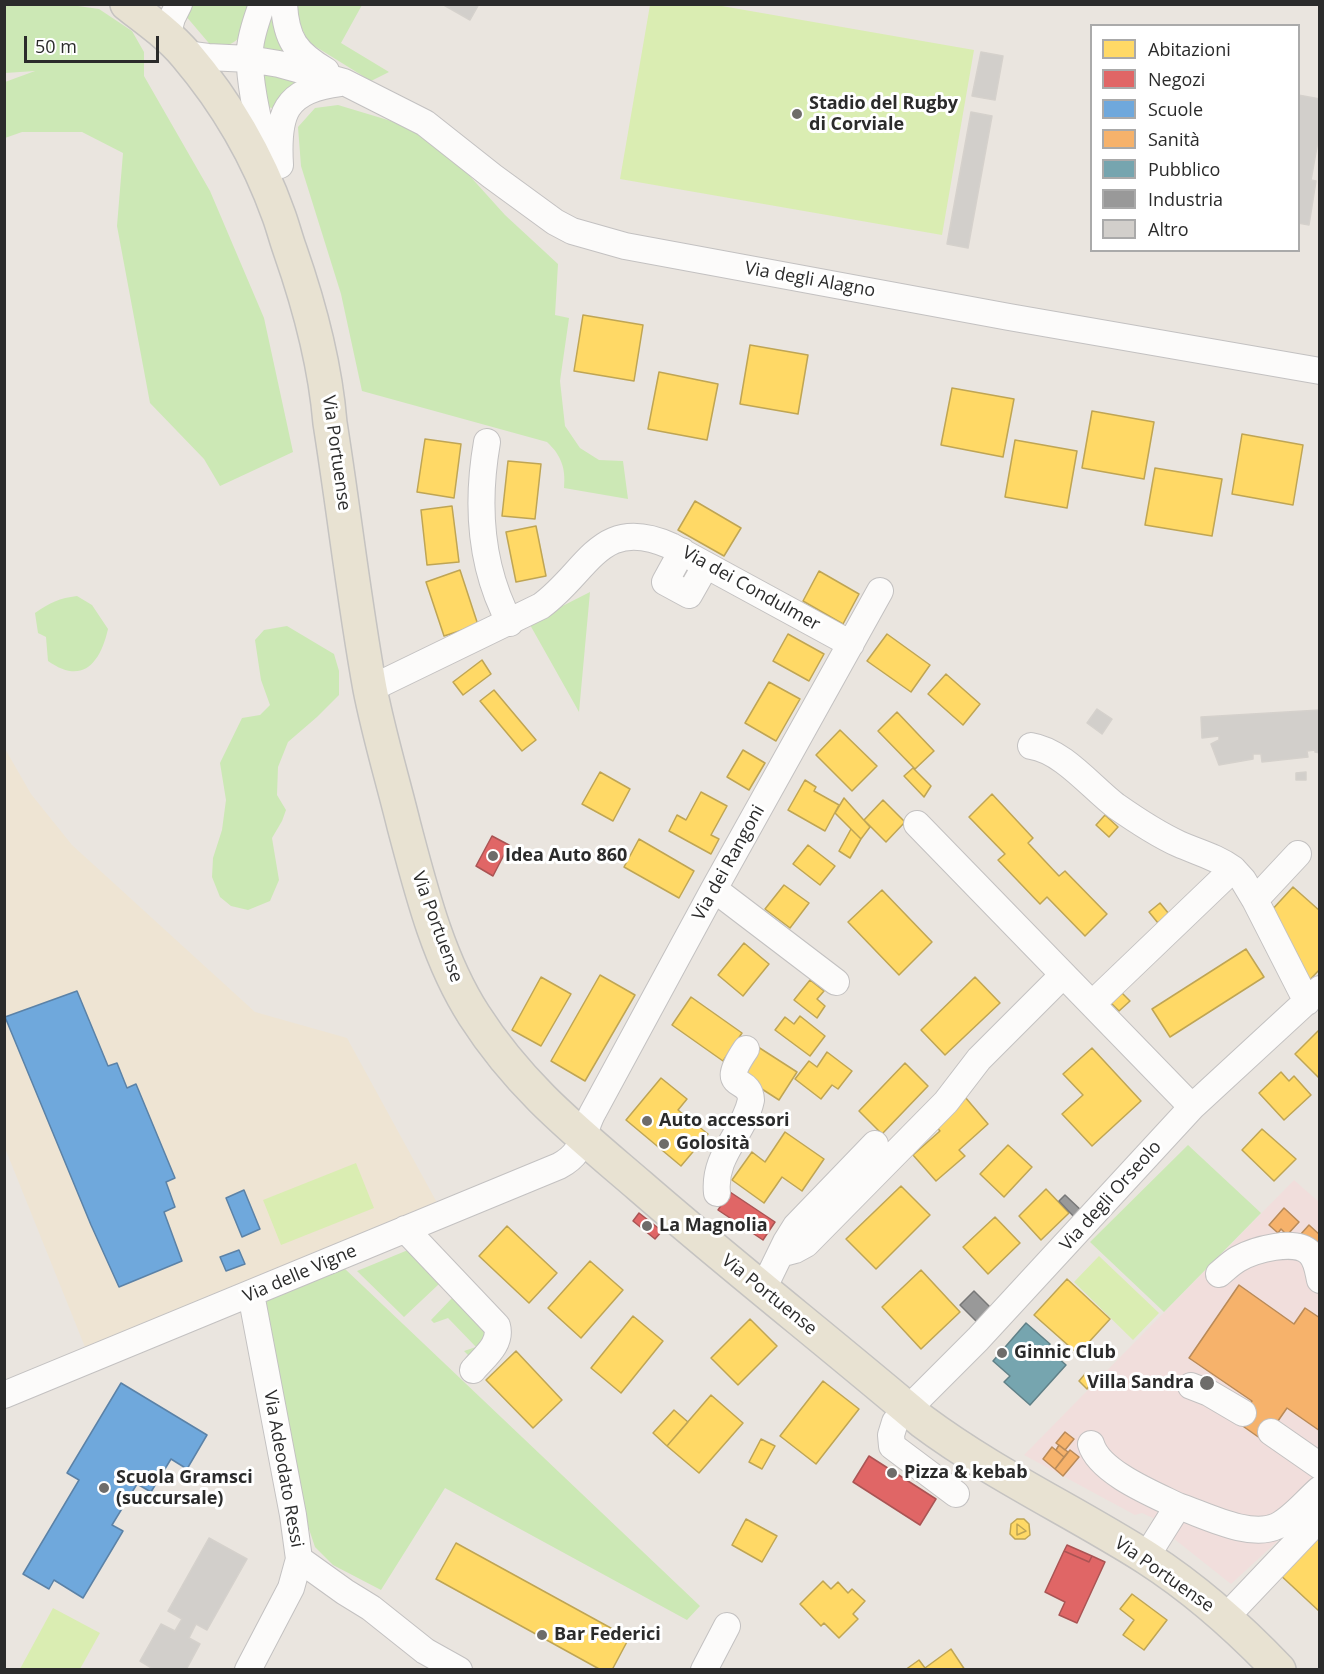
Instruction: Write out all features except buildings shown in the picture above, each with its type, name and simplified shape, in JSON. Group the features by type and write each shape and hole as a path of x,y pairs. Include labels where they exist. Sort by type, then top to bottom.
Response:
{"main road":[{"name":"Via Portuense","path":"127,4 176,45 240,130 279,214 319,343 327,383 330,423 370,690 422,890 437,937 472,1013 518,1075 548,1106 907,1408 959,1448 1146,1557 1225,1618 1279,1670"}],"street":[{"path":"176,45 172,18 179,4"},
{"path":"262,4 251,40 249,58 279,214"},
{"path":"284,4 287,28 296,48 306,58 344,82"},
{"name":"Via degli Alagno","path":"176,45 217,58 249,58 344,82 425,123 555,222 572,231 593,237 675,256 1009,317 1320,370"},
{"path":"279,214 282,187 278,139 285,112 293,100 306,92 317,87 344,82"},
{"path":"370,690 510,623 493,585 483,544 481,498 487,442"},
{"name":"Via dei Condulmer","path":"510,623 553,598 604,545 621,537 649,537 682,551 851,644"},
{"path":"682,551 665,582 689,595 706,565"},
{"name":"Via dei Rangoni","path":"584,1138 592,1114 880,591"},
{"path":"1031,746 1056,756 1116,806 1152,830 1233,869 1244,880 1313,995"},
{"path":"917,825 1192,1107"},
{"path":"1255,900 1298,854"},
{"path":"1092,1005 1233,869"},
{"path":"714,889 836,982"},
{"path":"780,1254 806,1244 946,1102 979,1059 1063,975"},
{"name":"Via degli Orseolo","path":"956,1494 892,1446 890,1441 893,1428 907,1408 978,1339 1192,1107 1313,995"},
{"path":"717,1193 719,1167 750,1106 751,1095 737,1082 733,1074 735,1065 746,1049"},
{"name":"Via delle Vigne","path":"4,1395 559,1166 573,1157 584,1138"},
{"path":"763,1289 796,1226 875,1144"},
{"path":"405,1230 497,1326 499,1333 494,1347 473,1370"},
{"path":"1219,1274 1242,1257 1282,1246 1297,1247 1311,1254 1315,1260 1320,1280"},
{"name":"Via Adeodato Ressi","path":"248,1670 291,1588 298,1559 293,1515 252,1294"},
{"path":"1191,1386 1209,1393 1243,1413"},
{"path":"1270,1432 1320,1466"},
{"path":"1090,1444 1098,1458 1110,1469 1149,1493 1178,1506 1245,1529 1262,1530 1283,1521 1320,1489"},
{"path":"1146,1557 1178,1506"},
{"path":"1225,1618 1320,1518"},
{"path":"298,1559 372,1608 424,1651 459,1670"},
{"path":"704,1670 727,1626"}],"shaded area":[{"path":"4,747 31,794 72,845 255,1012 347,1038 441,1210 87,1352 5,1148"},
{"name":"Villa Sandra","path":"1294,1180 1319,1202 1319,1503 1231,1584 1163,1530 1153,1518 1142,1513 1135,1515 1024,1455"}],"green space":[{"path":"5,5 71,5 99,9 132,31 144,52 144,76 210,191 264,318 293,452 220,486 204,459 150,403 117,226 123,153 82,132 22,132 5,138 5,82 35,71 5,73"},
{"path":"189,5 253,5 237,40 231,44 213,48 185,15"},
{"path":"296,5 362,5 341,43 389,72 371,81 308,42 300,24"},
{"name":"Stadio del Rugby di Corviale","path":"650,5 716,5 974,50 942,235 620,179"},
{"path":"269,6 296,57 260,51"},
{"path":"262,71 305,79 276,107 271,108 267,105"},
{"path":"338,105 431,133 505,215 558,264 555,315 569,318 560,381 565,426 580,448 599,460 623,461 628,499 564,488 562,462 547,442 362,391 341,294 301,166 298,127 315,108"},
{"path":"590,592 579,712 529,623"},
{"path":"77,596 92,605 108,629 105,641 94,661 80,671 71,671 48,661 46,637 38,633 35,613 45,606"},
{"path":"287,626 334,654 339,671 339,695 288,742 278,767 277,795 286,810 272,838 279,880 270,901 248,910 231,906 220,897 212,877 213,858 222,830 226,800 220,763 242,718 260,715 270,705 261,680 255,640 264,630"},
{"path":"1188,1145 1261,1213 1164,1312 1090,1242"},
{"path":"356,1163 374,1208 281,1245 263,1200"},
{"path":"408,1250 439,1284 404,1317 357,1271"},
{"path":"1099,1256 1159,1313 1133,1340 1074,1282"},
{"path":"344,1268 700,1606 687,1620 445,1488 381,1590 333,1565 315,1547 305,1517 265,1303 272,1293"},
{"path":"453,1297 491,1338 472,1359 464,1351 476,1347 448,1318 434,1323 431,1320"},
{"path":"53,1608 100,1633 80,1669 20,1669"}],"place":[{"name":"Stadio del Rugby di Corviale","path":"797,114"},
{"name":"Idea Auto 860","path":"493,856"},
{"name":"Auto accessori","path":"647,1121"},
{"name":"Golosità","path":"664,1144"},
{"name":"La Magnolia","path":"647,1226"},
{"name":"Ginnic Club","path":"1002,1353"},
{"name":"Villa Sandra","path":"1207,1383"},
{"name":"Pizza & kebab","path":"892,1473"},
{"name":"Scuola Gramsci (succursale)","path":"104,1488"},
{"name":"Bar Federici","path":"542,1635"}]}
